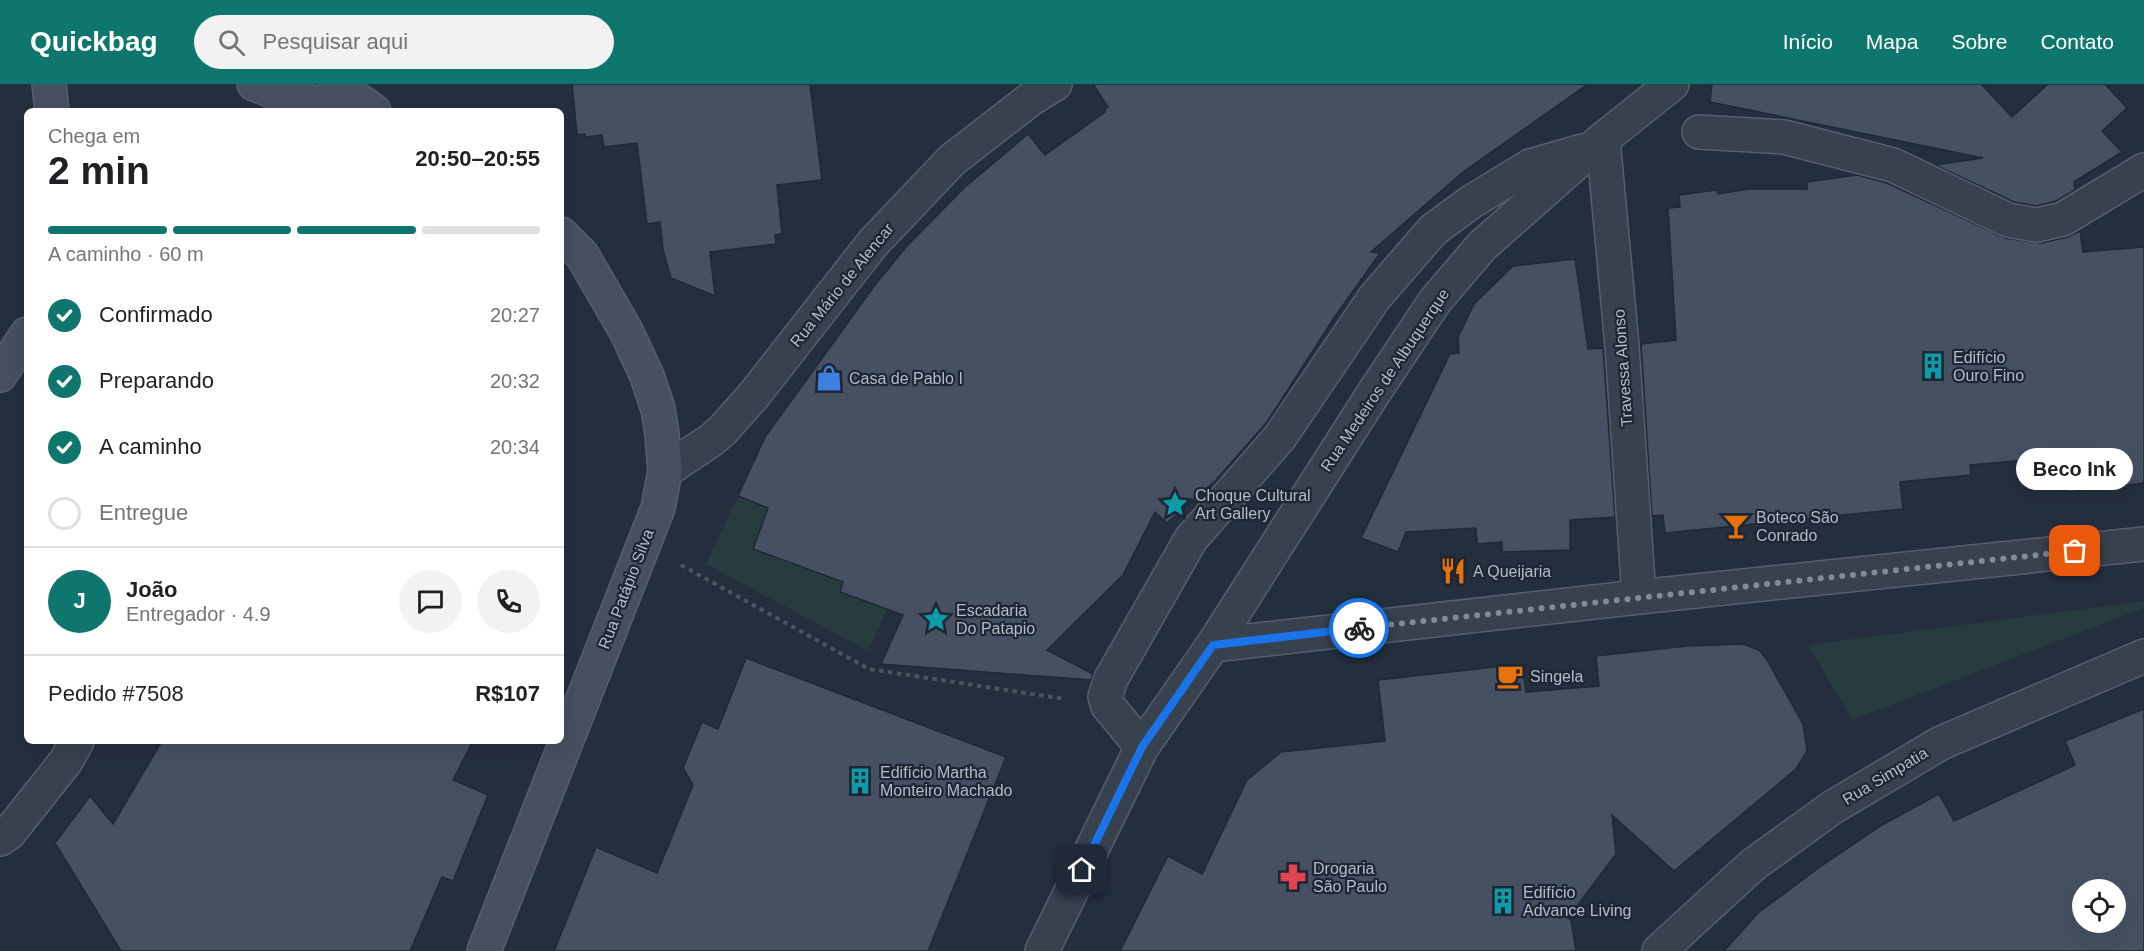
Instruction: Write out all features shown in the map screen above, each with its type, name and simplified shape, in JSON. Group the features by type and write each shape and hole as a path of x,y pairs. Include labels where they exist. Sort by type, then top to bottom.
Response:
{"street":[{"path":"49,84 52,108"},
{"path":"254,84 277,93 334,108"},
{"path":"335,84 370,108"},
{"name":"Rua Mário de Alencar","path":"665,471 722,431 754,395 873,243 952,160 1032,98 1055,84"},
{"name":"Rua Medeiros de Albuquerque","path":"1042,951 1142,747 1213,645 1375,391 1436,300 1482,246 1597,143 1672,84"},
{"path":"1699,132 1784,138 1893,165 2008,220 2037,225 2063,219 2144,170"},
{"path":"1142,747 1108,706 1105,697 1111,679 1191,539 1280,436 1375,297 1434,231 1471,202 1530,166 1597,143"},
{"name":"Travessa Alonso","path":"1597,143 1622,346 1640,597"},
{"name":"Rua Patápio Silva","path":"484,951 658,508 665,471 658,409 647,376 626,331 588,265 582,255 564,237"},
{"path":"0,375 24,339"},
{"path":"1213,645 2144,544"},
{"name":"Rua Simpatia","path":"1659,951 1754,864 1833,807 1941,742 2144,656"},
{"path":"0,839 9,832 59,770 75,744"}],"path":[{"path":"644,545 869,669 1108,706"}],"green space":[{"path":"738,496 768,507 753,549 814,571 848,569 840,592 910,561 868,651 706,564"},
{"path":"2144,601 2144,608 1852,720 1808,645"}],"building":[{"path":"572,84 810,84 822,180 777,185 782,234 775,235 776,244 710,252 715,296 671,278 663,250 660,222 647,224 637,143 604,147 602,135 585,137 585,134 577,135"},
{"path":"1093,84 1588,84 1463,172 1371,252 1380,253 1334,318 1267,422 1215,481 1167,523 1155,512 1123,575 1047,650 1093,674 1091,680 881,664 903,615 840,592 843,582 753,549 768,508 738,496 765,437 875,285 906,247 965,187 1028,134 1045,155 1105,112 1104,110 1108,107"},
{"path":"1712,84 1981,84 2012,117 2048,84 2105,84 2127,108 2102,131 2122,152 2074,182 2075,190 2056,201 2036,206 2014,202 1935,165 1983,158 1710,102"},
{"path":"1857,175 1887,183 2005,238 2041,243 2068,237 2080,231 2083,252 2144,247 2144,483 2068,492 2065,457 1970,465 1971,475 1900,482 1903,509 1665,533 1663,515 1652,516 1641,344 1676,340 1668,208 1680,207 1679,195 1717,190 1718,194 1749,189 1807,189 1807,182"},
{"path":"1575,259 1588,349 1603,348 1615,517 1570,520 1570,550 1502,552 1502,542 1477,544 1476,528 1406,532 1398,552 1361,538 1450,354 1459,353 1458,337 1474,304 1513,266"},
{"path":"1743,644 1759,650 1767,660 1803,724 1807,751 1796,769 1674,871 1612,815 1616,854 1568,918 1571,920 1576,951 1120,951 1168,856 1202,874 1247,780 1281,752 1385,741 1378,680 1522,664 1526,692 1599,686 1596,656 1687,646"},
{"path":"746,658 1006,757 928,951 554,951 596,847 657,873 693,785 683,768 702,722 718,729"},
{"path":"2144,709 2144,951 1724,951 1759,912 1820,867 1882,825 1939,794 1954,821 2075,765 2065,741"},
{"path":"160,744 471,744 453,780 488,795 453,881 442,877 410,951 121,951 55,843 90,796 113,824"}],"way so far":[{"path":"1359,628 2075,551"}],"place":[{"name":"Edifício Ouro Fino","path":"1933,366"},
{"name":"Casa de Pablo I","path":"829,378"},
{"name":"Choque Cultural Art Gallery","path":"1175,504"},
{"name":"Boteco São Conrado","path":"1736,526"},
{"name":"Beco Ink","path":"2075,551"},
{"name":"A Queijaria","path":"1453,571"},
{"name":"Escadaria Do Patapio","path":"936,619"},
{"name":"Singela","path":"1510,676"},
{"name":"Edifício Martha Monteiro Machado","path":"860,781"},
{"name":"Drogaria São Paulo","path":"1293,877"},
{"name":"Edifício Advance Living","path":"1503,901"}],"route":[{"path":"1082,870 1142,747 1213,645 1359,628"}]}
